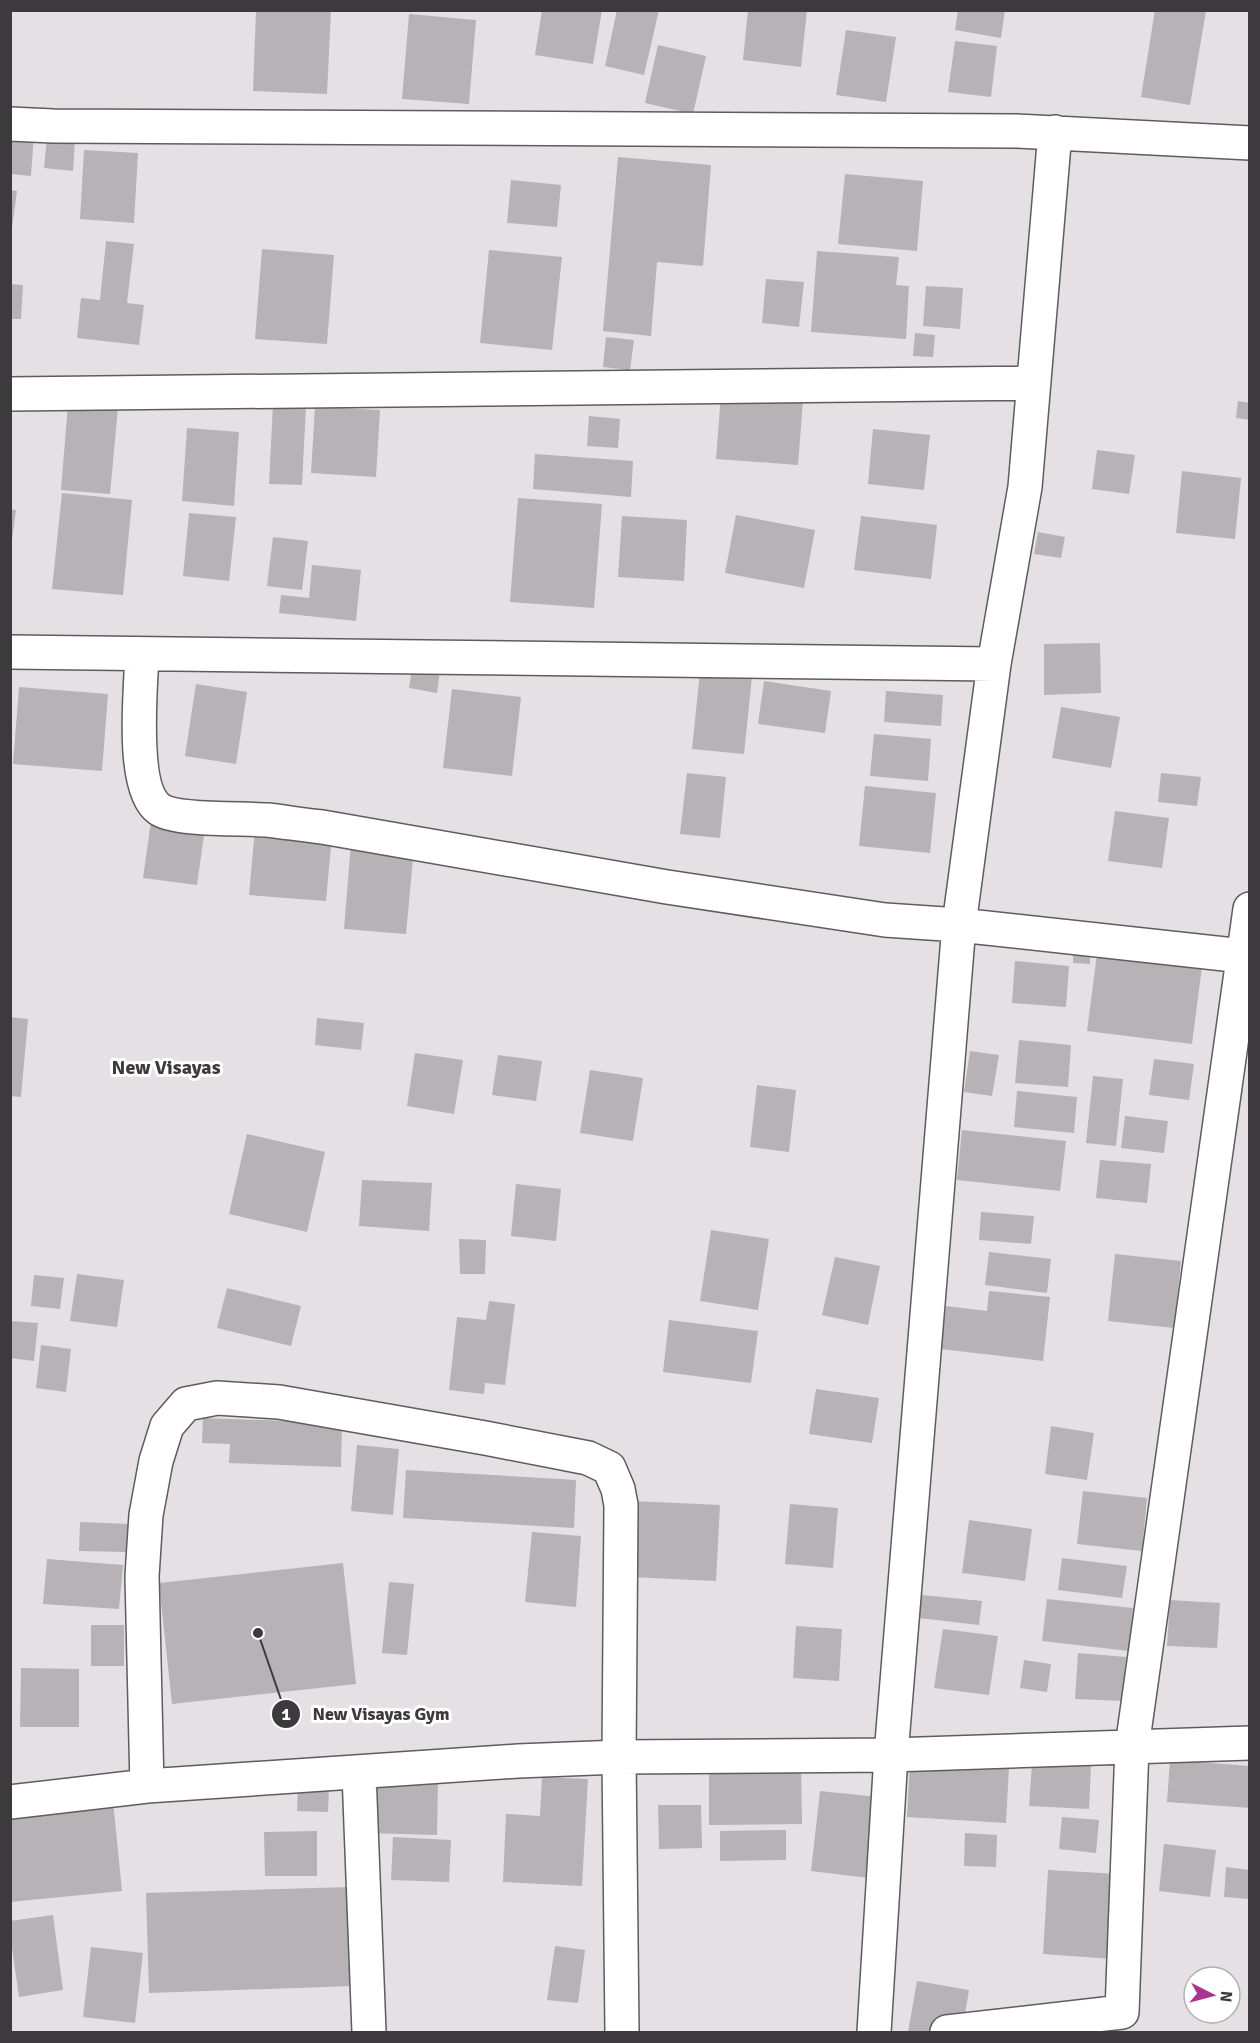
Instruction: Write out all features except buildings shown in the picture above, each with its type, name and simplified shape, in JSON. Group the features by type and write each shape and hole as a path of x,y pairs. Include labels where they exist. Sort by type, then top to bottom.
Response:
{"street":[{"path":"10,124 1055,132 1250,143"},
{"path":"874,2032 891,1755 959,925 994,664 1025,487 1055,132"},
{"path":"10,394 1034,383"},
{"path":"10,652 994,664"},
{"path":"142,654 140,751 142,776 148,796 158,809 173,815 266,820 321,827 667,887 885,920 959,925 1243,956"},
{"path":"947,2032 1122,2012 1132,1747 1250,909"},
{"path":"147,1786 142,1576 146,1515 156,1461 167,1426 186,1404 217,1398 279,1402 588,1458 609,1468 618,1489 621,1505 619,1757 622,2032"},
{"path":"10,1802 147,1786 518,1761 619,1757 891,1755 1250,1743"},
{"path":"359,1773 369,2032"}],"place":[{"name":"New Visayas Gym","path":"258,1633"}],"district":[{"name":"New Visayas","path":"166,1067"}]}
